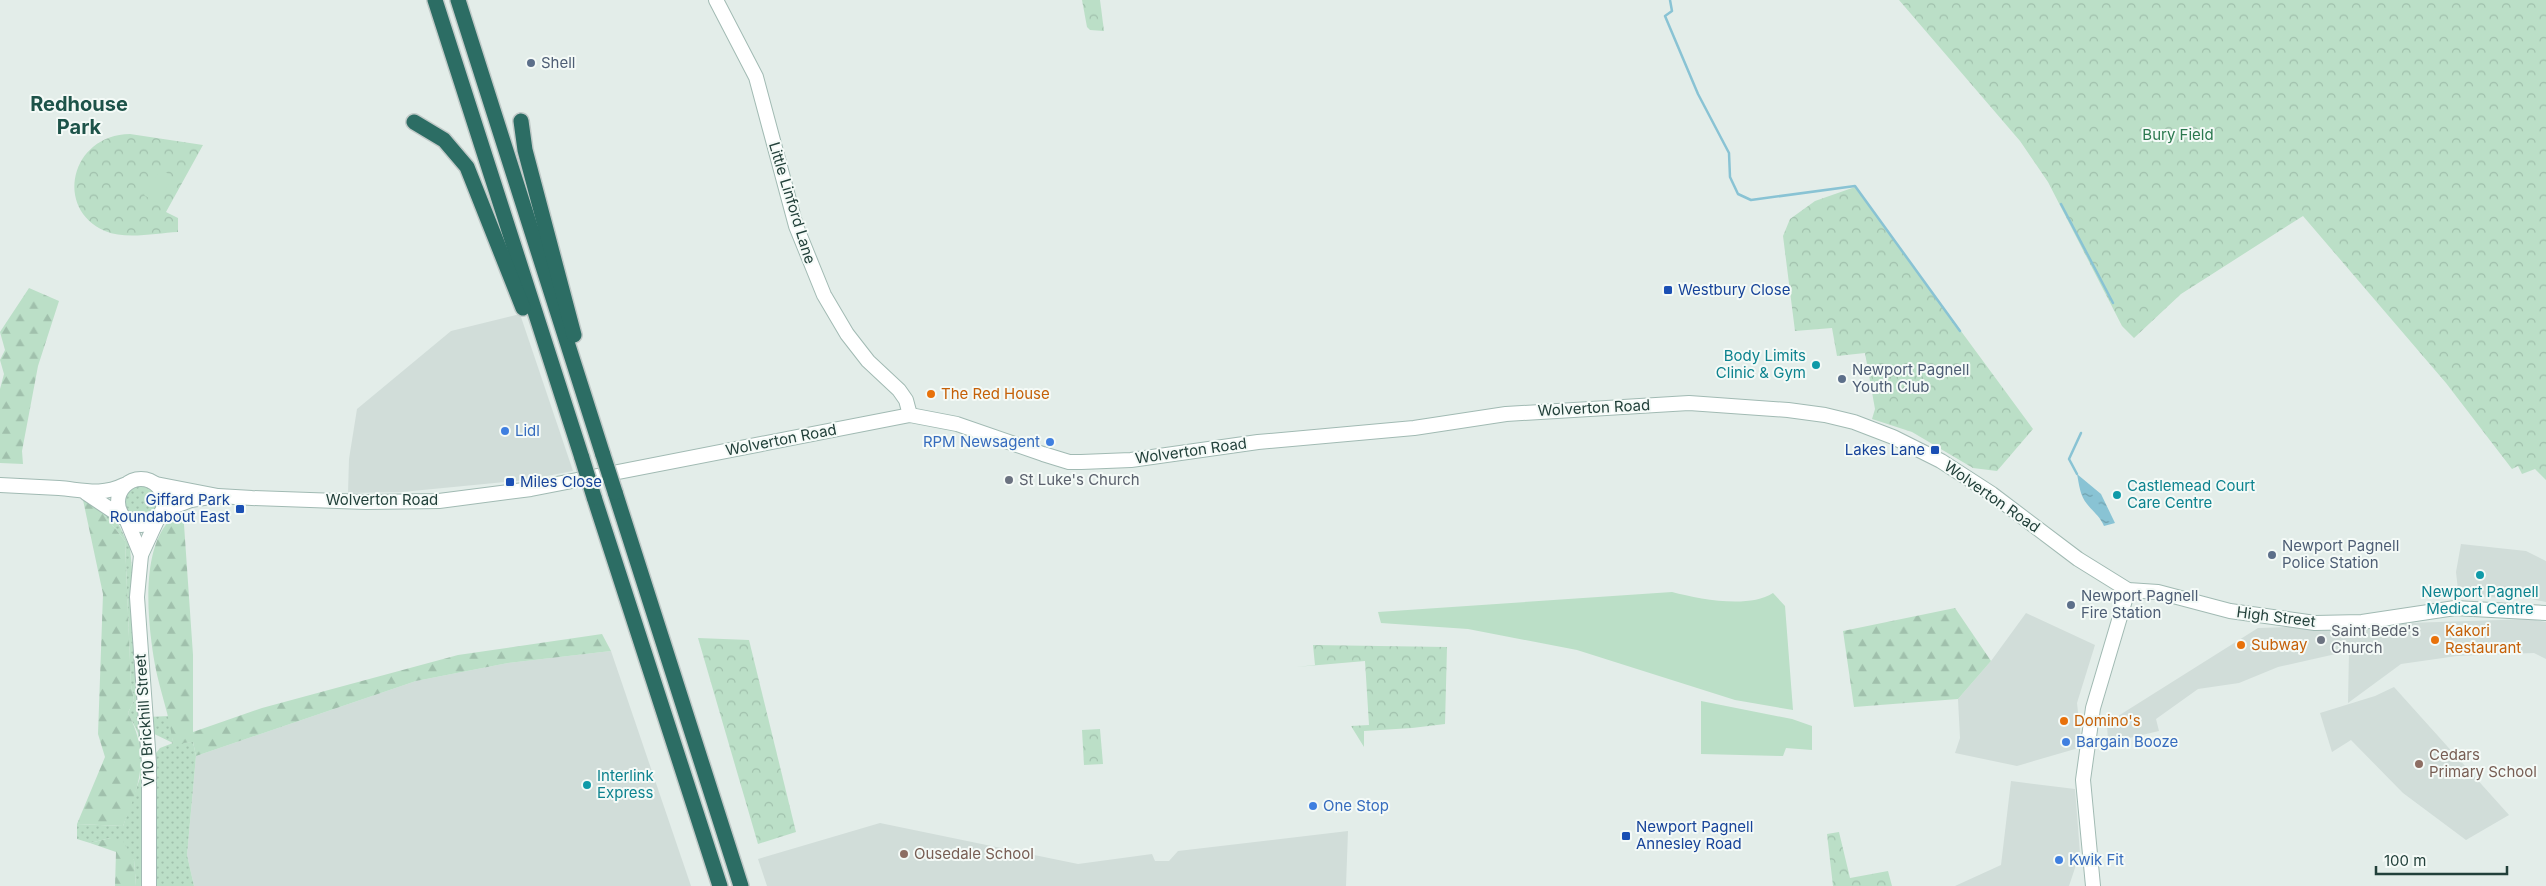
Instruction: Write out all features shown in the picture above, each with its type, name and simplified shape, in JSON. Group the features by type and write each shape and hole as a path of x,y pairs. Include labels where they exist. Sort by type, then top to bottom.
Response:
{"highway":[{"path":"436,0 566,413 720,886"},
{"path":"458,0 742,886"},
{"path":"521,121 532,175 569,311 588,407"},
{"path":"414,122 447,142 463,161 472,177 566,413"}],"street":[{"name":"Little Linford Lane","path":"716,0 756,76 796,226 824,295 847,334 863,354 899,390 906,400 910,415"},
{"name":"Wolverton Road","path":"156,484 218,496 366,502 439,501 541,487 910,415 957,424 1069,462 1081,462 1131,460 1258,442 1414,428 1506,414 1689,403 1825,415 1854,422 1893,437 1941,461 1992,494 2078,559 2128,590"},
{"path":"0,485 62,488 86,493 110,491 140,478 156,484 164,496 161,514 147,524 133,524 86,493"},
{"path":"124,485 117,504 124,519"},
{"name":"Wolverton Road","path":"161,514 191,500 218,496"},
{"name":"V10 Brickhill Street","path":"149,886 149,763 137,597 141,555 161,514"},
{"name":"V10 Brickhill Street","path":"124,519 141,555"},
{"name":"High Street","path":"2128,590 2158,592 2230,611 2315,623 2362,622 2455,608 2546,613"},
{"path":"2093,886 2085,822 2083,780 2093,708 2128,590"}],"shaded area":[{"path":"520,314 573,471 526,480 402,492 348,493 349,459 357,409 451,331"},
{"path":"2461,544 2526,551 2546,561 2546,602 2531,599 2465,596 2458,590 2456,572"},
{"path":"2026,613 2095,645 2077,703 2082,747 2017,766 1955,753 1960,738 1958,699 1991,661"},
{"path":"2530,619 2546,622 2546,659 2534,653 2457,656 2401,664 2348,703 2349,651 2278,667 2239,683 2198,689 2156,719 2159,731 2108,743 2107,723 2258,628"},
{"path":"611,651 691,886 194,886 187,855 196,756 416,681 508,663"},
{"name":"Cedars Primary School","path":"2394,687 2509,815 2466,840 2403,793 2351,740 2332,752 2320,713 2375,696"},
{"path":"2011,781 2075,789 2080,853 2069,886 1955,886 2001,865"},
{"name":"Ousedale School","path":"880,823 1078,864 1152,854 1155,861 1169,861 1178,851 1348,831 1346,886 767,886 758,859"}],"green space":[{"path":"1082,0 1100,0 1104,31 1090,30 1087,27"},
{"name":"Bury Field","path":"1899,0 2546,0 2546,480 2535,469 2522,474 2518,466 2512,469 2446,383 2303,216 2181,294 2134,338 2122,326 2048,182 2020,141"},
{"path":"130,134 203,145 166,212 178,218 178,232 132,236 113,234 89,221 79,207 75,191 76,175 82,159 94,146 110,138"},
{"path":"161,169 173,177 157,203 144,195"},
{"path":"1855,187 2033,429 1997,471 1973,468 1912,432 1872,419 1875,409 1865,353 1837,356 1832,328 1795,331 1783,236 1790,219 1815,201"},
{"path":"29,288 59,301 38,366 22,451 23,464 0,463 0,389 4,374 0,360 5,350 0,332"},
{"path":"142,484 154,490 160,502 154,514 142,520 130,514 124,502 130,490"},
{"path":"83,500 102,512 125,541 131,685 134,700 128,713 135,728 141,756 138,783 123,826 77,824 105,757 98,734 103,594"},
{"path":"181,509 183,510 193,655 193,732 262,708 458,655 602,634 611,651 508,663 416,681 196,756 193,742 173,744 170,724 155,665 150,631 148,593 152,556 157,540 167,524"},
{"path":"102,512 119,525 130,548 146,717 170,716 173,743 193,742 196,756 187,855 194,886 136,886 134,860 110,838 90,843 77,839 77,824 123,826 140,778 138,733 128,713 134,700 131,685 125,541","holes":["148,731 173,743 160,748 149,762"]},
{"path":"1672,592 1710,600 1737,602 1763,598 1773,593 1785,606 1793,710 1735,700 1577,650 1468,629 1381,623 1378,612"},
{"path":"1955,608 1991,661 1958,699 1854,707 1843,631"},
{"path":"698,638 749,640 796,832 758,844"},
{"path":"1313,645 1447,647 1445,724 1364,731 1364,747 1351,726 1369,725 1365,661 1296,667 1315,665"},
{"path":"1701,701 1792,719 1812,726 1812,750 1786,748 1783,756 1701,754"},
{"path":"1100,729 1103,764 1084,765 1082,730"},
{"path":"1839,832 1850,878 1888,871 1892,886 1833,886 1827,834"},
{"path":"110,838 123,841 134,860 136,886 115,886 116,852 90,843"}],"water":[{"path":"2077,474 2101,494 2115,523 2104,526 2083,497"}],"waterway":[{"path":"1670,0 1672,11 1665,16 1698,94 1729,153 1730,177 1738,194 1751,200 1855,186 1960,331"},
{"path":"2061,204 2113,303"},
{"path":"2077,474 2069,459 2081,433"}],"place":[{"name":"Shell","path":"531,63"},
{"name":"Westbury Close","path":"1668,290"},
{"name":"Body Limits Clinic & Gym","path":"1816,365"},
{"name":"Newport Pagnell Youth Club","path":"1842,379"},
{"name":"The Red House","path":"931,394"},
{"name":"Lidl","path":"505,431"},
{"name":"RPM Newsagent","path":"1050,442"},
{"name":"Lakes Lane","path":"1935,450"},
{"name":"St Luke's Church","path":"1009,480"},
{"name":"Miles Close","path":"510,482"},
{"name":"Castlemead Court Care Centre","path":"2117,495"},
{"name":"Giffard Park Roundabout East","path":"240,509"},
{"name":"Newport Pagnell Police Station","path":"2272,555"},
{"name":"Newport Pagnell Medical Centre","path":"2480,575"},
{"name":"Newport Pagnell Fire Station","path":"2071,605"},
{"name":"Saint Bede's Church","path":"2321,640"},
{"name":"Kakori Restaurant","path":"2435,640"},
{"name":"Subway","path":"2241,645"},
{"name":"Domino's","path":"2064,721"},
{"name":"Bargain Booze","path":"2066,742"},
{"name":"Cedars Primary School","path":"2419,764"},
{"name":"Interlink Express","path":"587,785"},
{"name":"One Stop","path":"1313,806"},
{"name":"Newport Pagnell Annesley Road","path":"1626,836"},
{"name":"Ousedale School","path":"904,854"},
{"name":"Kwik Fit","path":"2059,860"}],"district":[{"name":"Redhouse Park","path":"79,116"}]}
